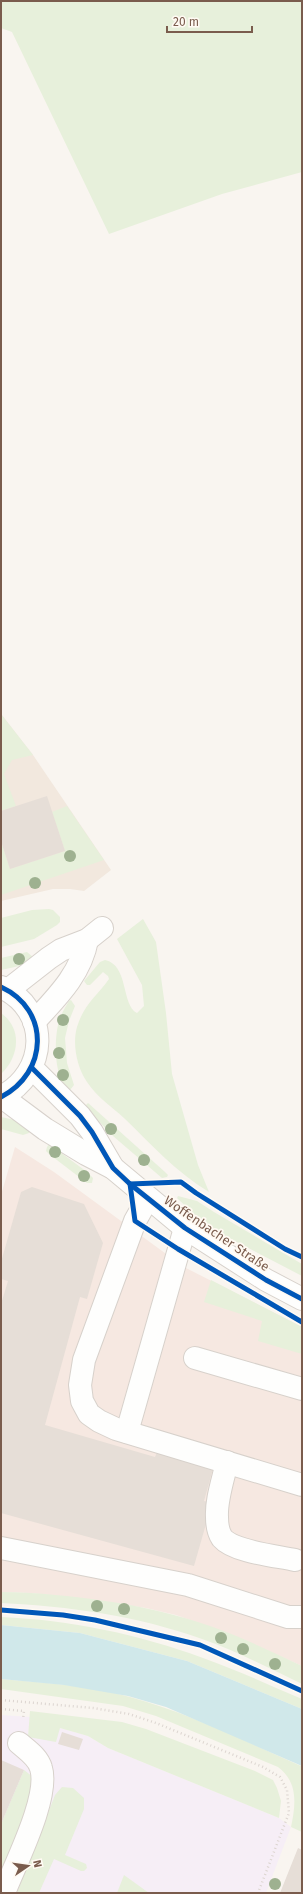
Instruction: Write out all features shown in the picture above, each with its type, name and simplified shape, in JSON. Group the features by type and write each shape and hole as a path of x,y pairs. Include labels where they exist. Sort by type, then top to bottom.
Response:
{"street":[{"path":"5,989 55,954 94,934 81,962 70,980 34,1022"},
{"name":"Woffenbacher Straße","path":"5,989 24,1004 34,1022 38,1036 37,1048 32,1068 13,1090 2,1097 45,1129 86,1154 113,1168 185,1228 266,1280 302,1299"},
{"name":"Woffenbacher Straße","path":"32,1068 80,1116 92,1132 113,1168"},
{"path":"148,1198 135,1221 86,1352 80,1385 82,1400 90,1414 99,1422 127,1432 302,1485"},
{"path":"127,1432 185,1228"},
{"path":"195,1358 302,1389"},
{"path":"227,1462 216,1516 218,1530 222,1537 229,1544 295,1560"},
{"path":"1,1548 188,1585 288,1617 302,1617"},
{"path":"4,1893 33,1820 41,1795 41,1768 37,1759 19,1743"}],"path":[{"path":"1,1700 93,1708 129,1714 156,1723 263,1766 280,1777 288,1790 290,1813 258,1893"},
{"path":"1,1710 24,1711"}],"shaded area":[{"path":"1,714 33,755 111,870 84,891 53,889 1,901"},
{"path":"15,1147 54,1172 184,1267 302,1327 302,1666 237,1637 176,1615 146,1608 69,1597 31,1593 1,1592 1,1195"},
{"path":"1,1715 30,1717 28,1736 60,1728 88,1736 108,1748 279,1818 291,1827 266,1893 1,1893"}],"green space":[{"path":"1,1 302,1 302,172 222,194 109,234 12,32 1,28"},
{"path":"1,714 33,755 12,760 4,774 16,806 1,811"},
{"path":"67,806 104,860 1,895 1,841 10,869 65,851 52,812"},
{"path":"32,910 53,910 60,917 60,922 57,925 34,939 1,947 1,918"},
{"path":"143,919 156,942 166,1013 172,1074 198,1165 209,1192 175,1167 124,1118 99,1097 83,1076 76,1056 75,1041 77,1027 83,1012 109,979 103,972 90,985 87,985 84,981 100,962 105,960 113,963 118,969 132,1009 137,1013 144,1006 142,985 117,939"},
{"path":"27,952 33,957 24,965 1,970 1,958"},
{"path":"71,1000 75,1006 69,1021 65,1038 67,1063 74,1085 70,1090 64,1085 60,1077 56,1058 56,1038 59,1021 69,1001"},
{"path":"1,1013 13,1027 16,1043 12,1060 1,1074"},
{"path":"88,1103 165,1172 168,1175 167,1177 162,1178 113,1136 87,1109 86,1105"},
{"path":"1,1117 15,1120 29,1130 29,1133 23,1135 1,1129"},
{"path":"49,1144 87,1172 93,1178 92,1183 87,1183 49,1154 46,1151"},
{"path":"178,1196 197,1201 302,1264 302,1276 214,1230 202,1222 177,1198"},
{"path":"211,1280 302,1327 302,1354 258,1341 262,1321 204,1302"},
{"path":"1,1592 80,1597 134,1606 186,1618 234,1635 302,1666 302,1684 227,1649 178,1631 128,1618 103,1614 26,1604 1,1603"},
{"path":"1,1617 53,1621 78,1625 129,1635 178,1649 241,1673 302,1699 302,1709 187,1661 80,1633 1,1625"},
{"path":"1,1679 82,1687 130,1697 195,1719 301,1766 302,1832 291,1827 294,1810 294,1794 289,1779 278,1767 156,1716 123,1706 1,1689"},
{"path":"30,1711 122,1722 146,1729 255,1771 273,1780 281,1801 279,1818 108,1748 88,1736 60,1728 56,1742 28,1737"},
{"path":"24,1770 33,1777 34,1798 1,1872 1,1824"},
{"path":"62,1787 73,1788 84,1798 84,1809 65,1855 86,1864 87,1868 84,1871 81,1871 54,1859 39,1893 17,1893 55,1795"},
{"path":"124,1875 149,1893 117,1893"}],"water":[{"path":"1,1625 80,1633 187,1661 302,1709 302,1766 166,1707 128,1696 64,1685 1,1679"}],"building":[{"path":"47,796 65,851 10,869 1,841 1,811"},
{"path":"32,1187 84,1204 103,1243 87,1299 80,1297 45,1425 155,1457 158,1450 214,1465 204,1501 212,1503 194,1566 1,1513 1,1304 8,1281 1,1279 1,1262 21,1192"},
{"path":"62,1732 83,1739 79,1750 58,1744"},
{"path":"1,1760 24,1770 1,1824"},
{"path":"298,1848 302,1850 302,1893 280,1893"}],"cycle path":[{"path":"1,987 17,997 29,1011 35,1026 37,1042 35,1058 28,1073 17,1086 1,1097"},
{"path":"32,1068 80,1116 92,1132 113,1168 130,1184 185,1228 266,1280 302,1299"},
{"path":"130,1184 181,1182 285,1249 302,1257"},
{"path":"130,1184 135,1221 178,1249 302,1322"},
{"path":"1,1610 63,1615 95,1620 200,1645 302,1691"}]}
